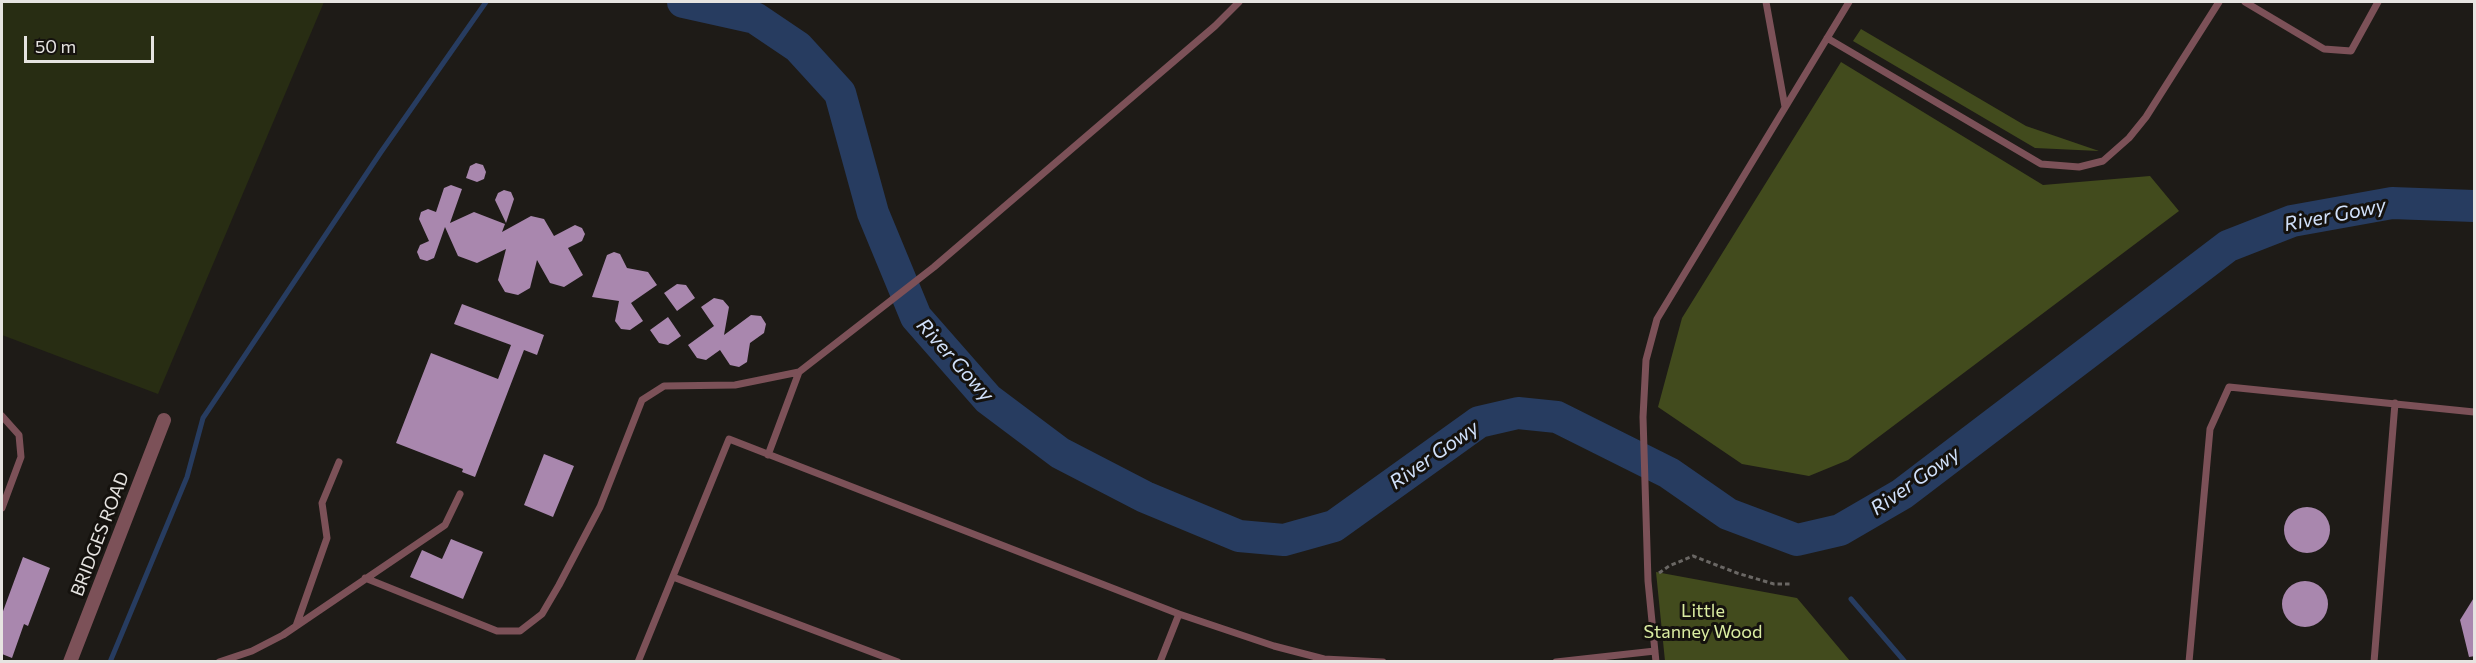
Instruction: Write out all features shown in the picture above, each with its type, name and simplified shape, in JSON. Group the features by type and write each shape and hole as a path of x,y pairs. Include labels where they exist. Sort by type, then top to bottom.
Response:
{"street":[{"name":"BRIDGES ROAD","path":"70,662 164,420"}],"lane":[{"path":"364,578 497,631 520,631 542,614 600,507 642,400 664,386 735,385 799,372 879,307 934,267 1215,26 1239,2"},
{"path":"1766,2 1785,107"},
{"path":"1656,662 1648,581 1643,417 1646,360 1657,319 1849,2"},
{"path":"1827,38 2041,164 2079,167 2103,161 2129,138 2146,117 2218,2"},
{"path":"2245,2 2324,49 2351,51 2378,2"},
{"path":"768,455 799,372"},
{"path":"2188,662 2210,429 2229,387 2475,412"},
{"path":"2374,662 2395,403"},
{"path":"2,416 19,435 21,457 2,508"},
{"path":"638,662 729,439 1179,614 1274,646 1324,658 1383,662"},
{"path":"296,626 327,538 322,503 339,462"},
{"path":"219,662 252,651 296,626 445,525 460,494"},
{"path":"673,577 898,662"},
{"path":"1160,662 1179,614"},
{"path":"1556,662 1654,651"}],"path":[{"path":"1648,581 1669,566 1693,556 1764,581 1792,584"}],"green space":[{"path":"2,2 324,2 158,394 2,335"},
{"path":"1861,29 2026,126 2099,151 2035,148 1853,41"},
{"path":"1841,62 2043,185 2150,176 2179,211 1848,460 1809,476 1742,464 1658,407 1682,318"},
{"name":"Little Stanney Wood","path":"1656,572 1797,598 1850,661 1665,661"}],"building":[{"path":"476,163 483,165 486,172 484,179 477,182 466,178 470,166"},
{"path":"451,185 462,189 450,223 474,212 505,224 502,232 531,216 544,219 554,236 575,225 582,228 585,234 582,241 568,248 583,275 564,287 550,283 537,260 530,288 518,295 505,292 498,280 506,249 477,263 458,256 445,227 434,258 427,261 420,259 417,252 420,245 429,241 419,219 421,212 428,209 436,212 444,188"},
{"path":"504,190 511,192 514,199 506,223 495,200 498,193"},
{"path":"614,252 620,254 627,268 648,272 657,285 631,303 643,321 630,330 621,329 615,321 619,301 592,297 607,255"},
{"path":"677,284 686,285 695,298 677,311 664,293"},
{"path":"714,298 723,300 729,307 724,335 751,315 761,316 766,324 764,333 750,343 747,362 739,367 730,365 720,350 706,360 697,358 688,345 714,326 701,307"},
{"path":"462,304 544,335 537,355 524,350 475,477 462,472 463,469 396,443 431,353 498,379 511,345 454,324"},
{"path":"668,317 681,336 668,345 659,343 650,330"},
{"path":"544,454 574,466 553,517 524,505"},
{"path":"2307,507 2323,514 2330,530 2323,546 2307,553 2291,546 2284,530 2291,514"},
{"path":"451,539 483,552 463,599 410,577 422,550 442,559"},
{"path":"23,557 50,568 28,626 24,624 12,658 2,654 2,614"},
{"path":"2305,581 2321,588 2328,604 2321,620 2305,627 2289,620 2282,604 2289,588"},
{"path":"2475,596 2475,656 2469,657 2460,620"}],"waterway":[{"path":"110,662 187,477 203,418 381,152 486,2"},
{"name":"River Gowy","path":"683,2 755,18 798,47 840,93 873,213 916,317 988,399 1060,453 1145,497 1239,536 1284,540 1334,526 1479,422 1518,413 1557,417 1669,473 1728,514 1797,540 1840,530 1902,494 2228,246 2292,221 2392,203 2474,206"},
{"path":"1851,599 1905,662"}]}
